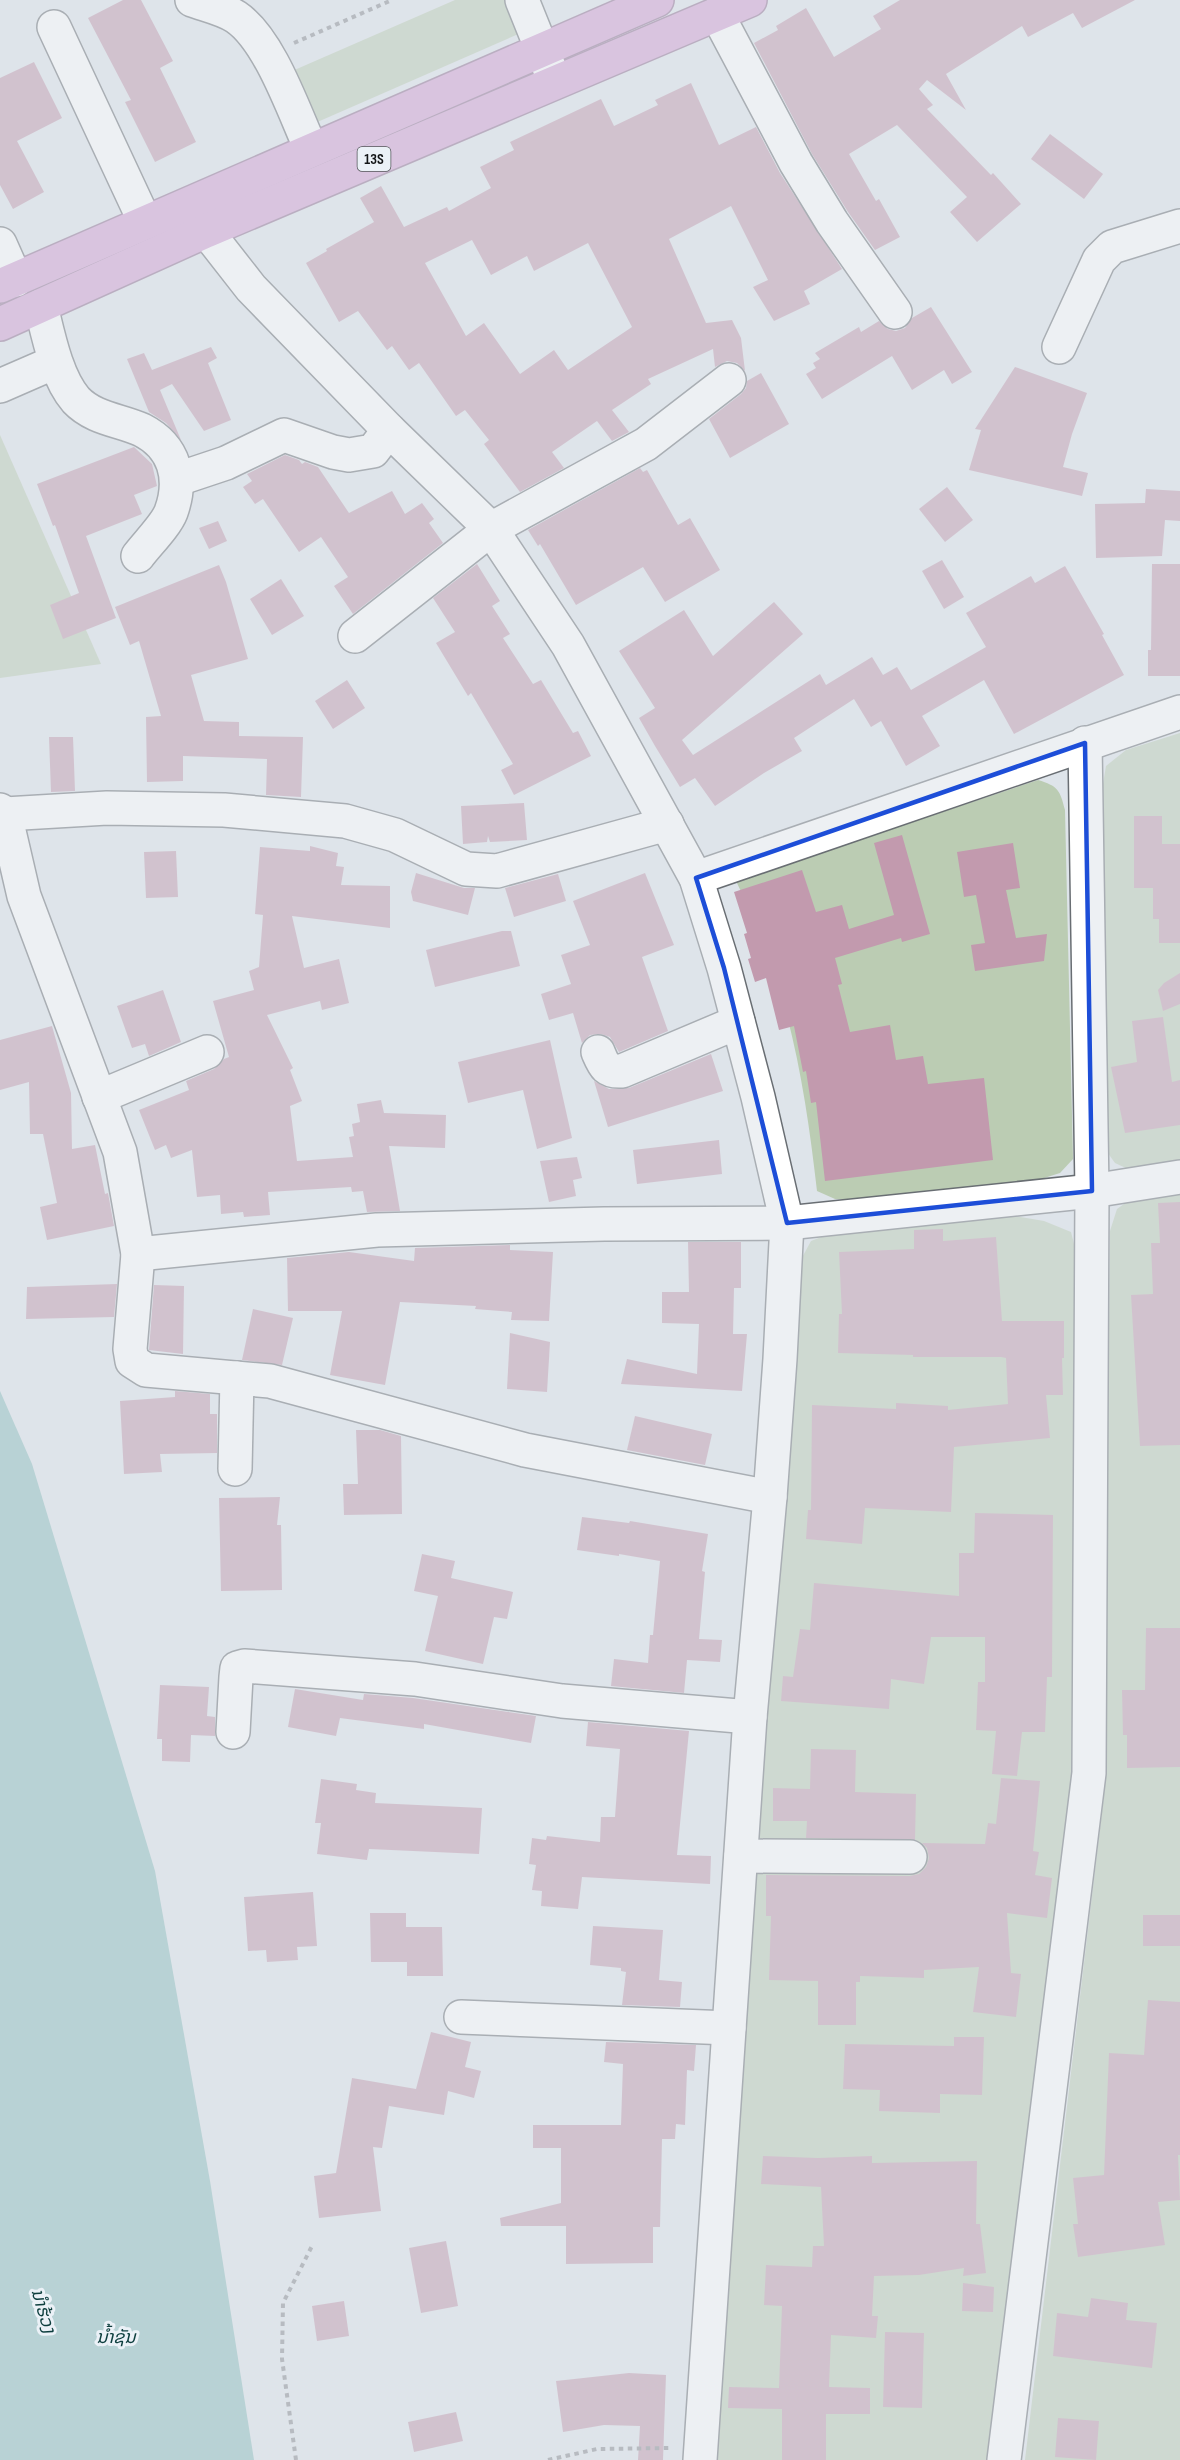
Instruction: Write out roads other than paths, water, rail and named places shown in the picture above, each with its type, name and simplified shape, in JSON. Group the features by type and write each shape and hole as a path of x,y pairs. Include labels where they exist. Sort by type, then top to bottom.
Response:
{"highway":[{"name":"13S","path":"8,283 657,0"},
{"name":"13S","path":"0,324 206,231 750,0"}],"street":[{"path":"192,0 239,8 267,54 311,149"},
{"path":"522,0 555,82"},
{"path":"717,14 796,163 832,222 895,312"},
{"path":"54,27 145,222"},
{"path":"185,204 250,288 490,529 568,645 696,878 724,968 787,1223 770,1497 750,1717 700,2455"},
{"path":"1059,347 1099,260 1112,247 1180,226"},
{"path":"0,244 8,283"},
{"path":"41,306 55,362 76,399 98,415 143,431 161,445 174,462 178,479 171,514 138,556"},
{"path":"0,386 55,362"},
{"path":"355,636 490,529 646,444 729,380"},
{"path":"178,479 226,463 284,435 333,452 350,455 373,451 389,430"},
{"path":"696,878 1084,743 1180,712"},
{"path":"1004,2460 1089,1773 1092,1191 1084,743"},
{"path":"667,824 497,871 466,869 394,835 345,820 224,810 106,808 2,812 24,896 120,1152 138,1254 130,1349 132,1361 146,1370 270,1381 525,1450 770,1497"},
{"path":"598,1052 604,1068 611,1071 622,1071 738,1022"},
{"path":"99,1097 207,1052"},
{"path":"138,1254 377,1230 604,1224 787,1223 1092,1191 1180,1177"},
{"path":"235,1469 237,1378"},
{"path":"233,1732 237,1668 244,1666 415,1679 562,1701 750,1717"},
{"path":"741,1856 910,1857"},
{"path":"461,2017 729,2028"}],"water":[{"name":"ນ້ຳຊັນ","path":"0,1391 32,1464 155,1871 210,2181 254,2460 0,2460"}],"water label":[{"name":"ນຳ້ຮວງ","path":"43,2311"}]}
